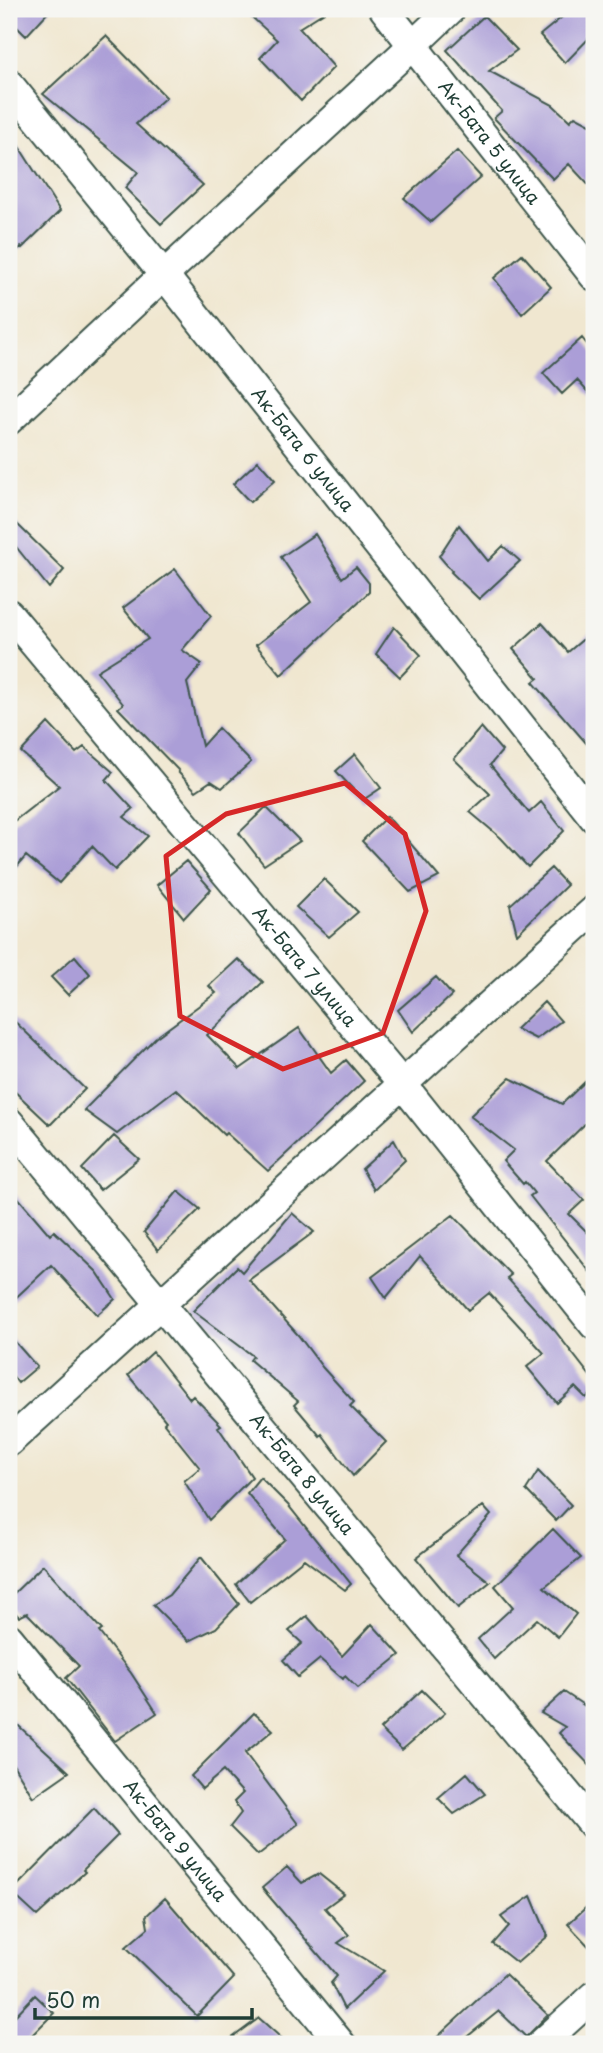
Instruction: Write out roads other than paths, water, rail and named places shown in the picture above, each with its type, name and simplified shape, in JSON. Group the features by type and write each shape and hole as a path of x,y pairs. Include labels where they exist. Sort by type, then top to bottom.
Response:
{"street":[{"name":"Ак-Бата 5 улица","path":"384,9 594,276"},
{"path":"9,421 451,9"},
{"name":"Ак-Бата 6 улица","path":"9,84 164,275 594,818"},
{"name":"Ак-Бата 7 улица","path":"9,614 404,1085 594,1325"},
{"path":"9,1442 594,910"},
{"name":"Ак-Бата 8 улица","path":"9,1122 594,1826"},
{"name":"Ак-Бата 9 улица","path":"9,1638 341,2044"},
{"path":"541,2044 594,1996"}]}
